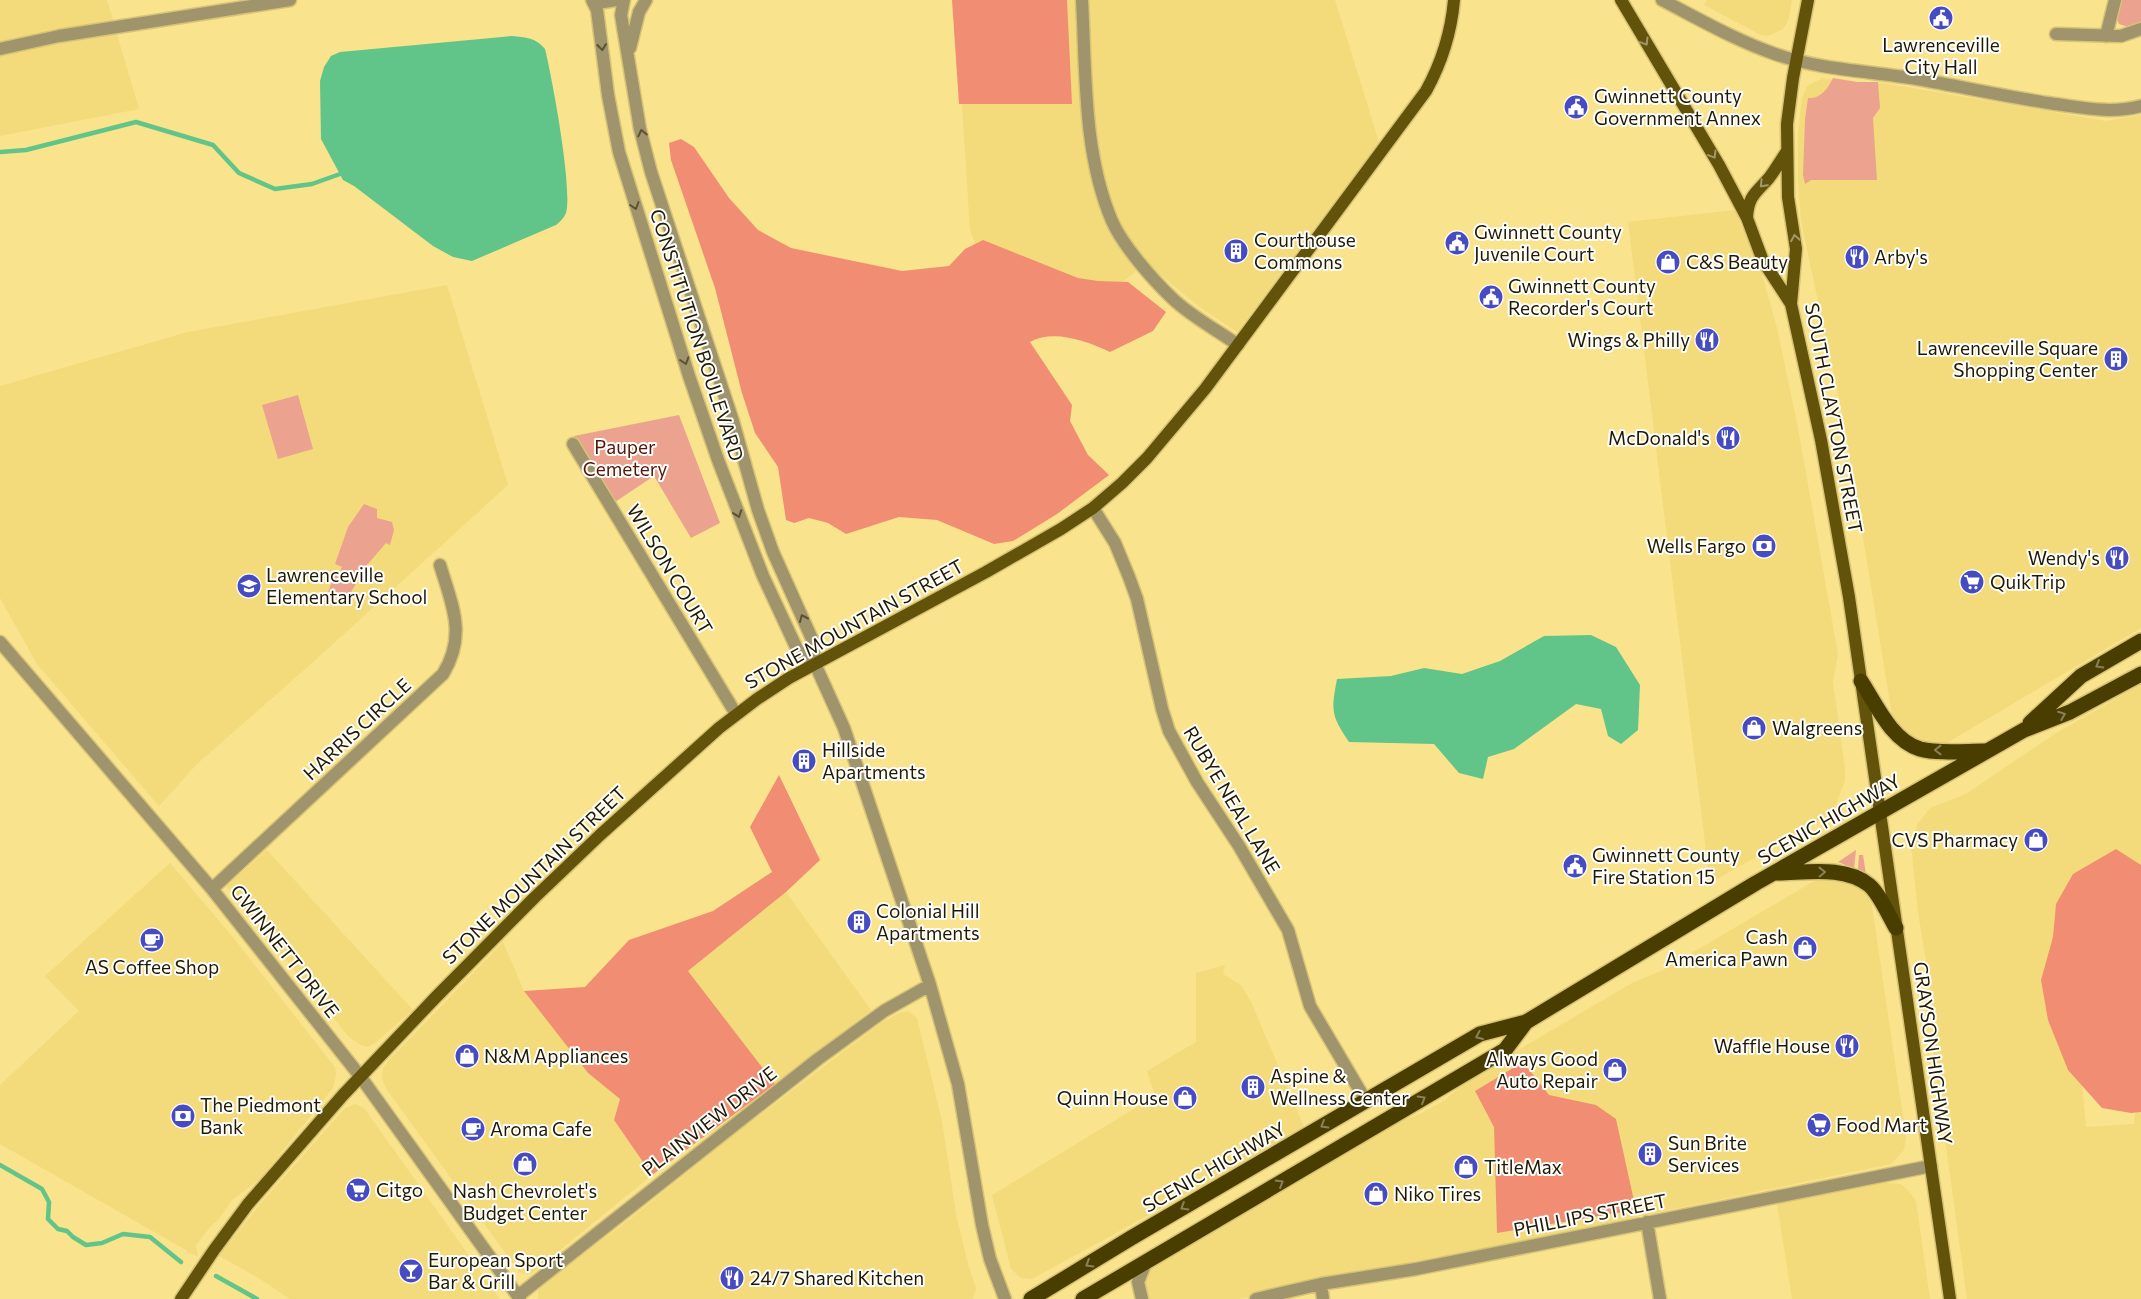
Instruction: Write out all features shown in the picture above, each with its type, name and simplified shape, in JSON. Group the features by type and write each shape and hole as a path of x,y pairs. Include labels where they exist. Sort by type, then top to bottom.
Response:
{"highway":[{"name":"SCENIC HIGHWAY","path":"2024,730 2081,676 2141,641"},
{"name":"SCENIC HIGHWAY","path":"1031,1299 1131,1238 1480,1034 1526,1022 1773,873 2024,730 2070,712 2141,674"},
{"path":"1860,681 1896,734 1909,744 1929,750 1987,751"},
{"path":"1773,873 1825,872 1853,875 1870,886 1896,928"},
{"name":"SCENIC HIGHWAY","path":"1083,1299 1505,1050 1526,1022"},
{"path":"1366,1101 1380,1124"}],"main road":[{"name":"STONE MOUNTAIN STREET","path":"181,1299 248,1204 360,1076 534,898 736,714 770,690 815,664 986,572 1093,508 1122,484 1147,458 1205,389 1426,91 1438,70 1447,46 1454,0"},
{"path":"1621,0 1719,165 1747,218 1764,261 1791,304"},
{"name":"SOUTH CLAYTON STREET","path":"1808,0 1789,101 1788,197 1796,249 1791,304 1833,503 1880,812"},
{"path":"1747,218 1750,199 1770,177 1787,151"},
{"name":"GRAYSON HIGHWAY","path":"1880,812 1950,1299"}],"street":[{"path":"0,49 59,36 290,0"},
{"path":"594,0 604,2 616,0"},
{"name":"CONSTITUTION BOULEVARD","path":"594,0 597,10 608,95 619,152 699,404 718,460 763,576 797,648 815,664"},
{"name":"CONSTITUTION BOULEVARD","path":"624,0 621,15 639,120 651,172 733,422 758,510 773,552 812,639 815,664 846,735 930,986 958,1084 982,1225 990,1259 1005,1299"},
{"path":"628,56 639,12 646,0"},
{"path":"1082,0 1092,148 1096,173 1112,223 1128,249 1173,299 1238,345"},
{"path":"1662,0 1733,37 1796,60 2031,101 2103,111 2116,111 2141,106"},
{"path":"2106,36 2115,0"},
{"path":"2056,34 2121,36 2141,29"},
{"name":"WILSON COURT","path":"573,444 736,714"},
{"name":"RUBYE NEAL LANE","path":"1093,508 1115,543 1130,577 1169,731 1197,782 1239,846 1288,930 1310,1006 1366,1101"},
{"name":"HARRIS CIRCLE","path":"212,889 443,674 451,661 455,647 456,620 440,565"},
{"name":"GWINNETT DRIVE","path":"0,642 212,889 360,1076 519,1298"},
{"name":"PLAINVIEW DRIVE","path":"519,1298 818,1060 884,1011 930,986"},
{"name":"PHILLIPS STREET","path":"1256,1299 1321,1284 1416,1269 1931,1166"},
{"path":"1647,1222 1660,1299"},
{"path":"1142,1299 1138,1282 1146,1262"},
{"path":"1321,1284 1323,1299"}],"shaded area":[{"path":"0,0 107,0 139,109 0,136"},
{"path":"952,0 1067,0 1072,104 959,104"},
{"path":"955,0 1335,0 1379,142 1237,332 1201,308 1154,270 1147,262 1078,319 990,282 970,230"},
{"path":"1707,0 1792,0 1788,21 1783,29 1768,36 1761,35 1704,5"},
{"path":"512,36 538,42 545,49 557,107 567,181 566,213 556,225 472,261 453,257 433,246 354,186 343,180 321,139 320,81 324,67 331,56 340,52"},
{"path":"1823,78 1858,84 1883,83 2106,121 2141,115 2141,628 1945,744 1931,746 1917,742 1898,729 1892,715 1845,428 1801,221 1798,180 1798,134 1802,98 1807,86"},
{"path":"681,139 694,147 729,198 758,230 791,248 902,271 949,266 965,249 983,240 1078,278 1128,282 1166,312 1153,331 1110,352 1070,338 1039,338 1030,342 1072,405 1070,421 1088,455 1109,475 1057,514 1013,541 994,544 937,520 899,517 846,534 828,523 809,518 794,523 786,520 778,467 755,433 742,393 715,288 671,160 669,143"},
{"path":"1735,210 1763,278 1777,328 1798,428 1838,654 1833,682 1845,768 1845,781 1834,809 1826,818 1710,883 1628,222"},
{"path":"447,285 508,485 311,664 197,764 159,806 37,664 0,598 0,386 188,332"},
{"path":"1591,635 1616,647 1640,685 1638,730 1621,744 1608,736 1601,709 1576,704 1514,749 1488,757 1483,779 1459,773 1434,744 1349,742 1336,719 1333,706 1337,679 1391,676 1424,668 1462,674 1500,661 1544,636"},
{"path":"2141,684 2141,873 2066,911 2086,1127 2134,1124 2137,1097 2141,1097 2141,1299 1967,1299 1933,1051 1936,1023 1918,912 1911,845 1917,825 1930,808 1966,794 2053,735"},
{"path":"779,775 820,860 786,892 688,971 775,1084 652,1175 614,1120 620,1099 588,1073 524,991 585,987 629,940 713,911 772,872 750,827"},
{"path":"2116,849 2141,865 2141,1112 2131,1113 2102,1108 2068,1070 2048,1020 2041,980 2053,937 2056,904 2073,874"},
{"path":"267,850 413,1010 375,1043 367,1047 349,1037 226,886"},
{"path":"170,863 232,936 335,1067 336,1075 333,1088 260,1179 232,1200 219,1219 196,1245 198,1257 0,1144 0,1085 79,1011 45,976"},
{"path":"1833,878 1847,881 1860,888 1868,896 1872,906 1906,1137 1904,1150 1891,1164 1239,1299 1146,1299 1143,1282 1146,1274 1153,1267 1395,1123 1422,1113 1445,1100 1469,1079 1632,983 1661,971 1809,884 1819,879"},
{"path":"786,892 871,1010 775,1084 688,971"},
{"path":"503,942 524,991 588,1073 620,1099 614,1120 652,1175 532,1273 527,1274 519,1272 387,1090 382,1079 383,1068 389,1060"},
{"path":"1225,965 1223,974 1242,986 1252,1004 1304,1127 1207,1183 1032,1279 1021,1278 1011,1269 992,1195 1155,1096 1147,1071 1196,1042 1196,973"},
{"path":"908,1011 917,1018 942,1121 956,1214 976,1289 973,1299 538,1299 538,1291 543,1284 630,1219 735,1134 881,1023 899,1013"},
{"path":"1523,1062 1549,1095 1596,1105 1616,1119 1636,1210 1497,1233 1494,1127 1475,1091"},
{"path":"355,1104 364,1108 500,1299 290,1299 257,1277 219,1256 261,1203 344,1109"},
{"path":"1878,1182 1901,1184 1916,1201 1930,1299 1792,1299 1777,1204"}],"green space":[{"path":"2120,0 2141,0 2141,22 2128,27 2119,24 2116,17"},
{"path":"1833,78 1857,82 1878,82 1880,108 1873,118 1877,180 1811,180 1805,184 1803,175 1805,119 1808,98 1820,95 1829,86"},
{"path":"298,395 313,449 278,459 262,405"},
{"name":"Pauper Cemetery","path":"679,415 720,523 691,538 654,476 615,502 574,436"},
{"path":"364,504 377,509 377,518 392,522 394,530 390,545 386,543 367,565 347,599 328,592 335,574 339,575 342,567 335,564 348,527"},
{"path":"1856,850 1854,868 1838,862"},
{"path":"1859,855 1863,855 1866,874 1858,869"}],"waterway":[{"path":"0,152 26,150 136,122 213,145 239,173 275,189 312,184 340,174"},
{"path":"0,1165 42,1189 49,1202 48,1219 58,1229 67,1231 86,1245 102,1243 123,1234 150,1237 181,1262"},
{"path":"216,1276 257,1299"}],"place":[{"name":"Lawrenceville City Hall","path":"1941,18"},
{"name":"Gwinnett County Government Annex","path":"1576,107"},
{"name":"Gwinnett County Juvenile Court","path":"1457,243"},
{"name":"Courthouse Commons","path":"1236,251"},
{"name":"Arby's","path":"1857,257"},
{"name":"C&S Beauty","path":"1668,262"},
{"name":"Gwinnett County Recorder's Court","path":"1491,297"},
{"name":"Wings & Philly","path":"1707,340"},
{"name":"Lawrenceville Square Shopping Center","path":"2116,359"},
{"name":"McDonald's","path":"1728,438"},
{"name":"Wells Fargo","path":"1764,546"},
{"name":"Wendy's","path":"2117,558"},
{"name":"QuikTrip","path":"1972,582"},
{"name":"Lawrenceville Elementary School","path":"249,586"},
{"name":"Walgreens","path":"1754,728"},
{"name":"Hillside Apartments","path":"804,761"},
{"name":"CVS Pharmacy","path":"2036,840"},
{"name":"Gwinnett County Fire Station 15","path":"1575,866"},
{"name":"Colonial Hill Apartments","path":"859,922"},
{"name":"AS Coffee Shop","path":"152,940"},
{"name":"Cash America Pawn","path":"1805,948"},
{"name":"Waffle House","path":"1847,1046"},
{"name":"N&M Appliances","path":"467,1056"},
{"name":"Always Good Auto Repair","path":"1615,1070"},
{"name":"Aspine & Wellness Center","path":"1253,1087"},
{"name":"Quinn House","path":"1185,1098"},
{"name":"The Piedmont Bank","path":"183,1116"},
{"name":"Food Mart","path":"1819,1125"},
{"name":"Aroma Cafe","path":"473,1129"},
{"name":"Sun Brite Services","path":"1650,1154"},
{"name":"Nash Chevrolet's Budget Center","path":"525,1164"},
{"name":"TitleMax","path":"1466,1167"},
{"name":"Citgo","path":"358,1190"},
{"name":"Niko Tires","path":"1376,1194"},
{"name":"European Sport Bar & Grill","path":"411,1271"},
{"name":"24/7 Shared Kitchen","path":"732,1278"}]}
